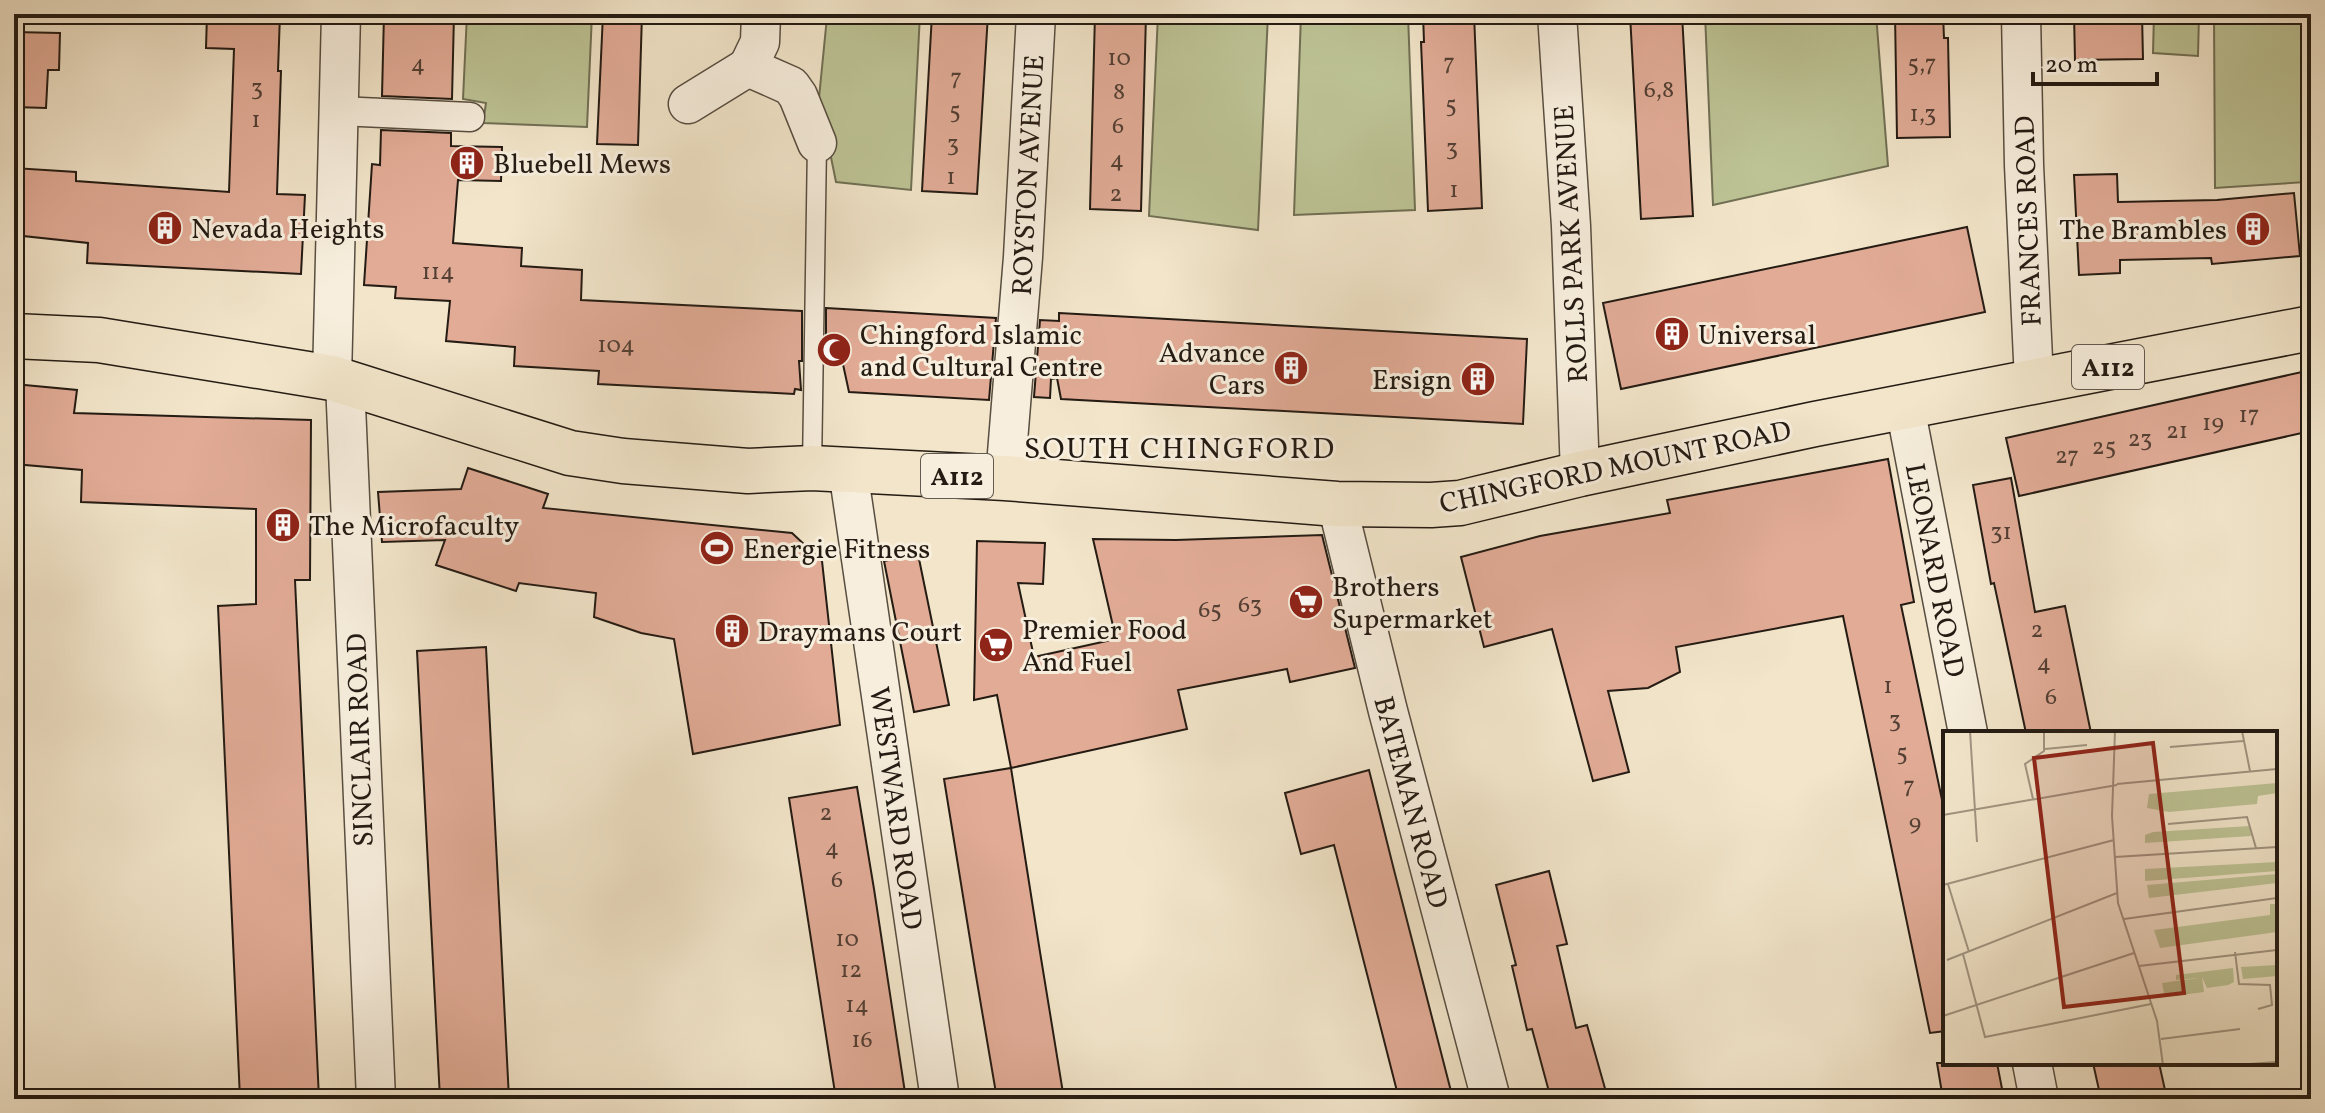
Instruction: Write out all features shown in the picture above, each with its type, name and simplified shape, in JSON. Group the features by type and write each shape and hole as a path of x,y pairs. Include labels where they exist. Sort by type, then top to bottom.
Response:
{"main road":[{"name":"CHINGFORD MOUNT ROAD","path":"14,336 99,340 338,380 570,453 696,468 748,471 830,469 1005,478 1337,504 1460,503 1580,474 1905,407 2311,328"}],"street":[{"name":"SINCLAIR ROAD","path":"341,14 338,380 376,1099"},
{"path":"688,104 748,67 760,42 761,14"},
{"name":"ROYSTON AVENUE","path":"1005,478 1023,257 1036,14"},
{"name":"ROLLS PARK AVENUE","path":"1557,14 1572,251 1580,474"},
{"name":"FRANCES ROAD","path":"2021,14 2034,381"},
{"path":"748,67 791,86 817,143"},
{"path":"339,111 470,117"},
{"name":"LEONARD ROAD","path":"1905,407 1968,731"},
{"name":"WESTWARD ROAD","path":"830,469 885,735 940,1099"},
{"name":"BATEMAN ROAD","path":"1337,504 1388,711 1491,1099"},
{"path":"2032,1065 2039,1099"}],"lane":[{"path":"817,143 830,469"}],"green space":[{"path":"467,14 592,14 587,127 483,123 486,103 463,99"},
{"path":"920,14 911,190 836,182 819,98 827,17"},
{"path":"1158,14 1268,14 1258,230 1149,216"},
{"path":"1301,14 1408,14 1415,210 1294,215"},
{"path":"1705,14 1876,14 1888,166 1713,205"},
{"path":"2154,14 2199,14 2198,56 2153,53"},
{"path":"2214,14 2311,14 2311,260 2306,182 2215,188"}],"building":[{"path":"207,14 280,14 277,194 305,195 301,274 87,263 88,243 14,235 14,168 76,172 76,181 229,192 234,49 206,48"},
{"path":"384,14 454,14 452,99 382,96"},
{"path":"603,14 642,14 638,145 597,144"},
{"path":"932,14 988,14 977,194 922,191"},
{"path":"1095,14 1146,14 1141,211 1090,209"},
{"path":"1423,14 1474,14 1482,208 1428,211 1421,42 1424,42"},
{"path":"1630,14 1682,14 1693,216 1641,219"},
{"path":"1895,14 1943,14 1944,38 1948,38 1950,137 1897,138"},
{"path":"2074,14 2142,14 2143,59 2075,60"},
{"path":"14,32 60,33 59,70 48,70 46,108 14,107"},
{"path":"381,130 451,133 451,146 502,147 501,181 458,180 453,243 522,248 521,266 582,270 581,300 802,311 801,390 795,389 794,394 598,384 599,371 514,366 515,347 446,341 450,301 395,298 396,287 364,285 372,164 380,165"},
{"path":"2117,174 2118,202 2217,200 2294,193 2300,256 2212,264 2211,258 2120,260 2120,273 2079,275 2074,175"},
{"path":"1967,227 1985,312 1621,389 1603,303"},
{"path":"826,308 996,318 989,400 849,392 841,355 826,357"},
{"path":"1059,313 1527,339 1523,424 1061,399 1057,378 1051,379 1050,398 1034,397 1040,320 1059,321"},
{"path":"2311,370 2311,431 2019,496 2006,438"},
{"path":"14,384 77,390 74,413 311,420 310,580 295,580 319,1099 240,1099 218,606 256,604 256,509 81,502 82,470 14,464"},
{"path":"1888,459 1914,602 1901,605 1943,804 1943,1031 1930,1033 1843,616 1676,647 1680,672 1648,688 1608,691 1629,772 1593,781 1552,629 1484,647 1461,557 1540,536 1670,513 1667,500"},
{"name":"Draymans Court","path":"468,468 548,494 543,508 792,533 822,561 840,725 693,754 674,639 641,633 594,617 596,593 519,583 516,591 436,565 445,540 382,542 378,492 461,489"},
{"path":"2011,478 2035,612 2065,606 2091,731 2026,731 1994,583 1991,584 1973,485"},
{"path":"1322,535 1355,668 1290,682 1287,669 1178,690 1187,729 1011,768 997,695 974,700 977,541 1045,543 1043,584 1018,583 1034,657 1116,639 1093,539 1176,540"},
{"path":"918,554 949,705 914,712 884,561"},
{"path":"486,647 509,1099 440,1099 417,651"},
{"path":"1011,768 1064,1099 997,1099 944,779"},
{"path":"1369,770 1453,1099 1399,1099 1334,845 1301,854 1285,793"},
{"path":"857,787 906,1099 836,1099 830,1061 789,798"},
{"path":"1549,871 1567,944 1557,946 1576,1028 1587,1025 1608,1099 1551,1099 1532,1029 1527,1030 1512,966 1516,965 1496,885"},
{"path":"1937,1063 1997,1065 2004,1099 1943,1099"},
{"path":"2093,1065 2159,1065 2167,1099 2101,1099"}],"place":[{"name":"Bluebell Mews","path":"467,163"},
{"name":"Nevada Heights","path":"165,228"},
{"name":"The Brambles","path":"2253,229"},
{"name":"Universal","path":"1672,334"},
{"name":"Chingford Islamic and Cultural Centre","path":"834,350"},
{"name":"Advance Cars","path":"1291,368"},
{"name":"Ersign","path":"1478,379"},
{"name":"The Microfaculty","path":"283,525"},
{"name":"Energie Fitness","path":"717,548"},
{"name":"Brothers Supermarket","path":"1306,602"},
{"name":"Draymans Court","path":"732,631"},
{"name":"Premier Food And Fuel","path":"996,645"}],"district":[{"name":"SOUTH CHINGFORD","path":"1180,448"}]}
